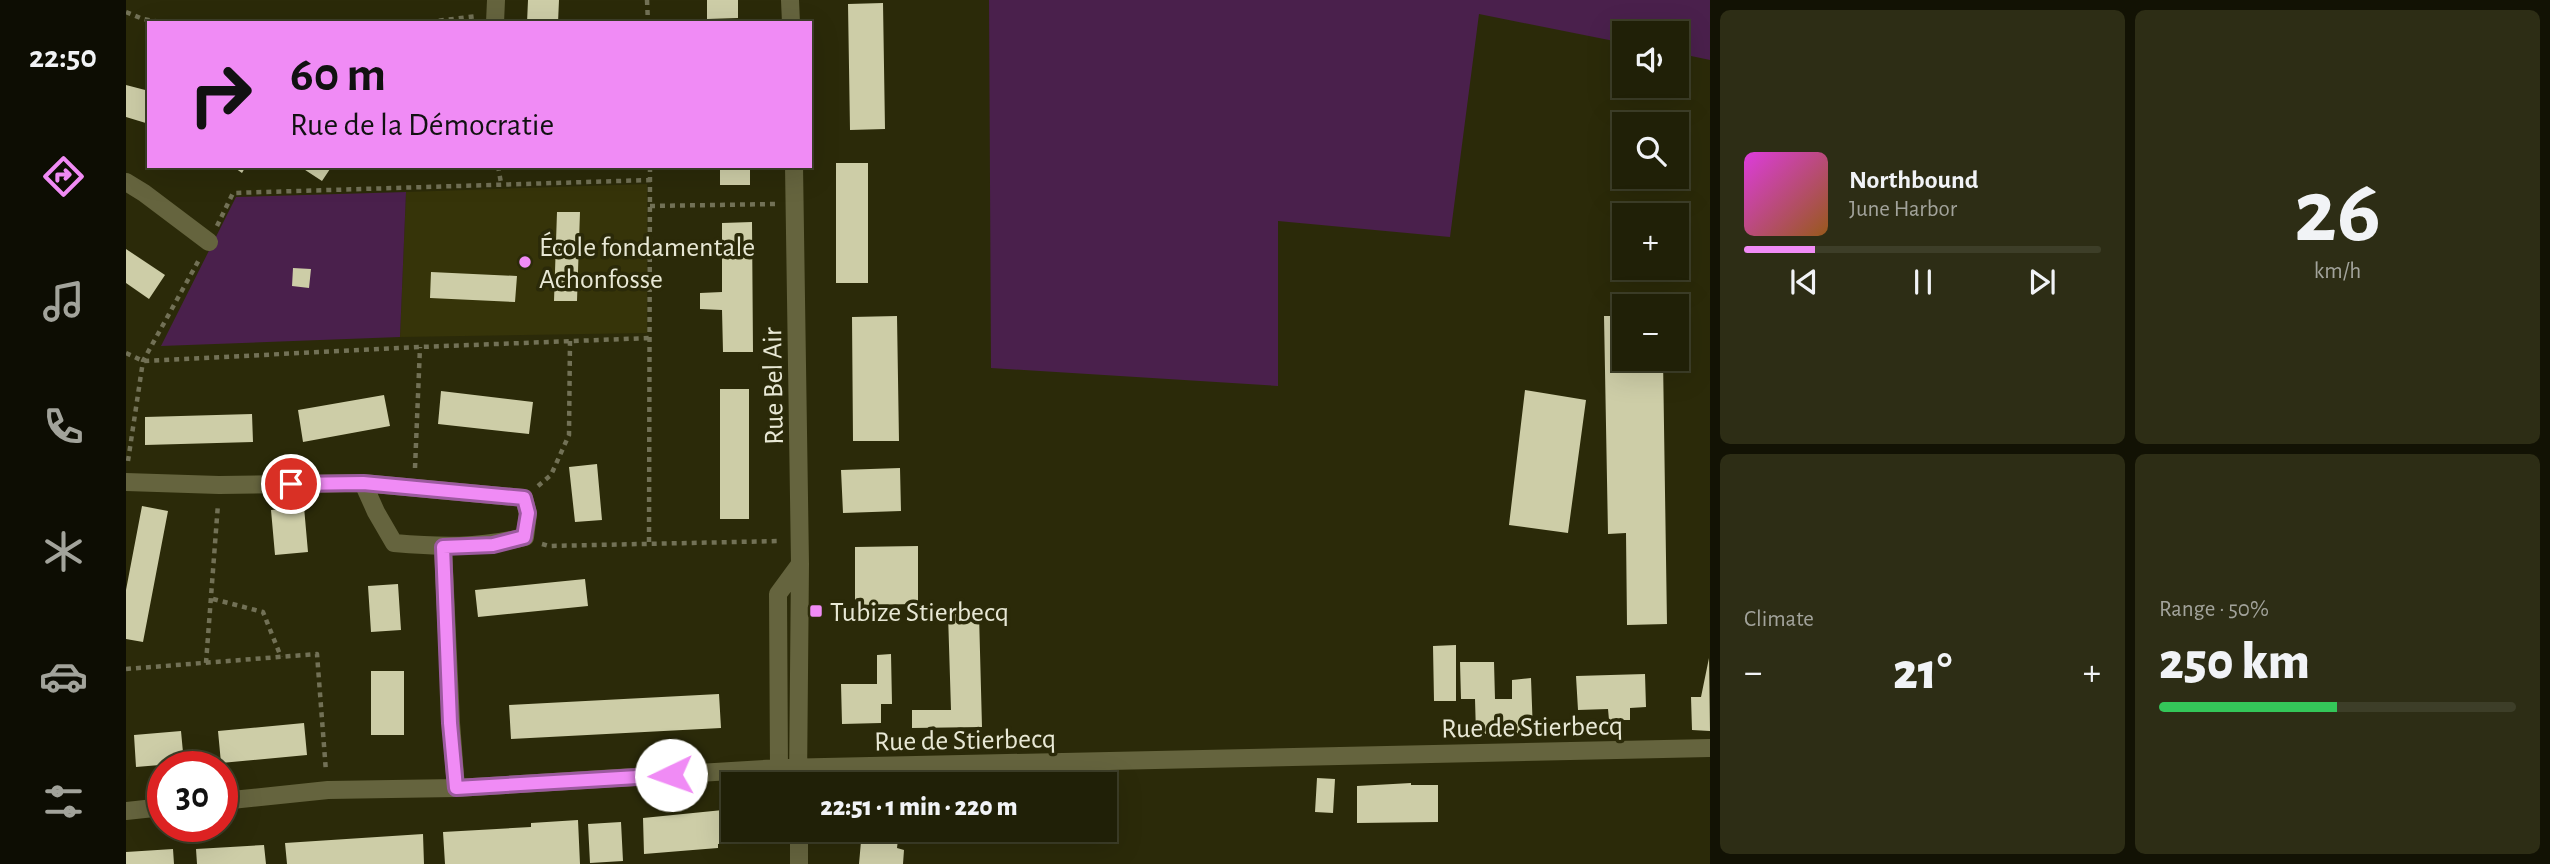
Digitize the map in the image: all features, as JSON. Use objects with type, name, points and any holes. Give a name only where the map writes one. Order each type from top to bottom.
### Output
[{"type":"street","points":[[790,0],[791,21]]},
{"type":"street","name":"Rue Bel Air","points":[[794,168],[800,541],[799,772]]},
{"type":"street","points":[[126,183],[144,193],[209,242]]},
{"type":"street","points":[[127,473],[219,485],[363,483],[414,490],[524,498],[528,513],[524,537],[493,545],[443,547],[394,543],[363,483]]},
{"type":"street","points":[[443,547],[450,723],[456,788]]},
{"type":"street","points":[[779,768],[778,594],[800,564]]},
{"type":"street","name":"Rue de Stierbecq","points":[[929,772],[1710,748]]},
{"type":"street","name":"Rue de Stierbecq","points":[[238,799],[328,790],[456,788],[779,768],[789,772]]},
{"type":"street","points":[[126,811],[147,809]]},
{"type":"street","points":[[799,842],[799,864]]},
{"type":"path","points":[[648,0],[648,21]]},
{"type":"path","points":[[126,12],[154,21]]},
{"type":"path","points":[[433,21],[496,12]]},
{"type":"path","points":[[498,168],[501,183]]},
{"type":"path","points":[[649,542],[650,168]]},
{"type":"path","points":[[127,473],[143,361],[233,193],[651,180]]},
{"type":"path","points":[[650,205],[794,204]]},
{"type":"path","points":[[126,353],[143,361],[420,346],[650,338]]},
{"type":"path","points":[[524,498],[551,475],[569,435],[570,340]]},
{"type":"path","points":[[414,490],[420,346]]},
{"type":"path","points":[[206,663],[219,485]]},
{"type":"path","points":[[524,537],[549,546],[800,541]]},
{"type":"path","points":[[212,598],[263,612],[281,657]]},
{"type":"path","points":[[126,670],[317,654],[328,790]]},
{"type":"shaded area","points":[[989,0],[1710,0],[1710,60],[1689,56],[1689,21],[1612,21],[1612,41],[1479,14],[1450,237],[1278,221],[1278,386],[991,368]]},
{"type":"shaded area","name":"École fondamentale Achonfosse","points":[[647,184],[647,333],[400,337],[406,192]]},
{"type":"shaded area","points":[[406,192],[400,337],[161,346],[236,197]]},
{"type":"building","points":[[528,0],[559,0],[558,21],[527,21]]},
{"type":"building","points":[[707,0],[738,0],[738,18],[707,19]]},
{"type":"building","points":[[883,3],[885,129],[850,130],[848,4]]},
{"type":"building","points":[[126,85],[147,90],[147,123],[126,117]]},
{"type":"building","points":[[836,163],[868,163],[868,283],[836,283]]},
{"type":"building","points":[[302,168],[331,168],[322,181]]},
{"type":"building","points":[[720,168],[750,168],[750,185],[720,185]]},
{"type":"building","points":[[557,212],[580,212],[577,301],[554,301]]},
{"type":"building","points":[[752,222],[753,352],[723,352],[722,310],[700,309],[700,293],[722,292],[722,223]]},
{"type":"building","points":[[126,249],[165,275],[149,299],[126,283]]},
{"type":"building","points":[[293,268],[311,269],[309,288],[292,286]]},
{"type":"building","points":[[431,272],[517,276],[515,302],[430,298]]},
{"type":"building","points":[[897,316],[899,441],[853,441],[852,317]]},
{"type":"building","points":[[1604,316],[1612,316],[1612,371],[1663,371],[1667,624],[1627,625],[1626,533],[1608,534]]},
{"type":"building","points":[[720,389],[749,389],[749,519],[720,519]]},
{"type":"building","points":[[1525,390],[1586,400],[1568,533],[1509,525]]},
{"type":"building","points":[[441,391],[533,402],[529,434],[438,424]]},
{"type":"building","points":[[384,395],[390,426],[303,442],[298,410]]},
{"type":"building","points":[[252,414],[253,442],[145,445],[145,417]]},
{"type":"building","points":[[597,464],[602,520],[575,522],[569,467]]},
{"type":"building","points":[[900,468],[901,511],[843,513],[841,470]]},
{"type":"building","points":[[142,506],[168,511],[143,642],[126,639],[126,590]]},
{"type":"building","points":[[304,507],[308,552],[275,555],[271,510]]},
{"type":"building","points":[[918,546],[918,604],[855,605],[855,547]]},
{"type":"building","points":[[585,579],[588,606],[478,617],[475,590]]},
{"type":"building","points":[[398,584],[401,630],[371,632],[368,586]]},
{"type":"building","points":[[948,614],[979,614],[982,727],[912,728],[912,710],[951,710]]},
{"type":"building","points":[[1456,645],[1456,701],[1434,701],[1433,646]]},
{"type":"building","points":[[891,654],[892,704],[881,704],[881,723],[842,724],[841,684],[877,684],[877,655]]},
{"type":"building","points":[[1709,658],[1710,731],[1692,730],[1691,697],[1701,697]]},
{"type":"building","points":[[1460,662],[1494,662],[1495,699],[1512,699],[1512,680],[1531,678],[1533,733],[1476,734],[1475,699],[1461,699]]},
{"type":"building","points":[[371,671],[404,671],[404,735],[371,735]]},
{"type":"building","points":[[1645,674],[1646,707],[1630,708],[1630,720],[1609,720],[1608,709],[1578,710],[1576,676]]},
{"type":"building","points":[[719,694],[721,728],[511,739],[509,705]]},
{"type":"building","points":[[304,723],[307,755],[238,761],[238,751],[220,751],[218,731]]},
{"type":"building","points":[[181,731],[183,751],[147,751],[147,766],[136,767],[134,735]]},
{"type":"building","points":[[1317,778],[1335,779],[1333,813],[1315,812]]},
{"type":"building","points":[[1411,783],[1438,785],[1438,822],[1357,823],[1357,786]]},
{"type":"building","points":[[721,810],[721,842],[754,842],[644,854],[643,818]]},
{"type":"building","points":[[578,820],[580,864],[445,864],[443,832],[531,827],[531,823]]},
{"type":"building","points":[[621,822],[623,861],[590,863],[588,824]]},
{"type":"building","points":[[423,834],[424,864],[287,864],[285,843]]},
{"type":"building","points":[[861,842],[898,842],[897,848],[904,850],[903,864],[859,864]]},
{"type":"building","points":[[264,845],[266,864],[197,864],[196,849]]},
{"type":"building","points":[[173,849],[174,864],[126,864],[126,852]]},
{"type":"place","name":"École fondamentale Achonfosse","points":[[525,262]]},
{"type":"place","name":"Tubize Stierbecq","points":[[816,611]]},
{"type":"route","points":[[291,484],[363,483],[414,490],[524,498],[528,513],[524,537],[493,545],[443,547],[450,723],[456,788],[671,775]]}]
